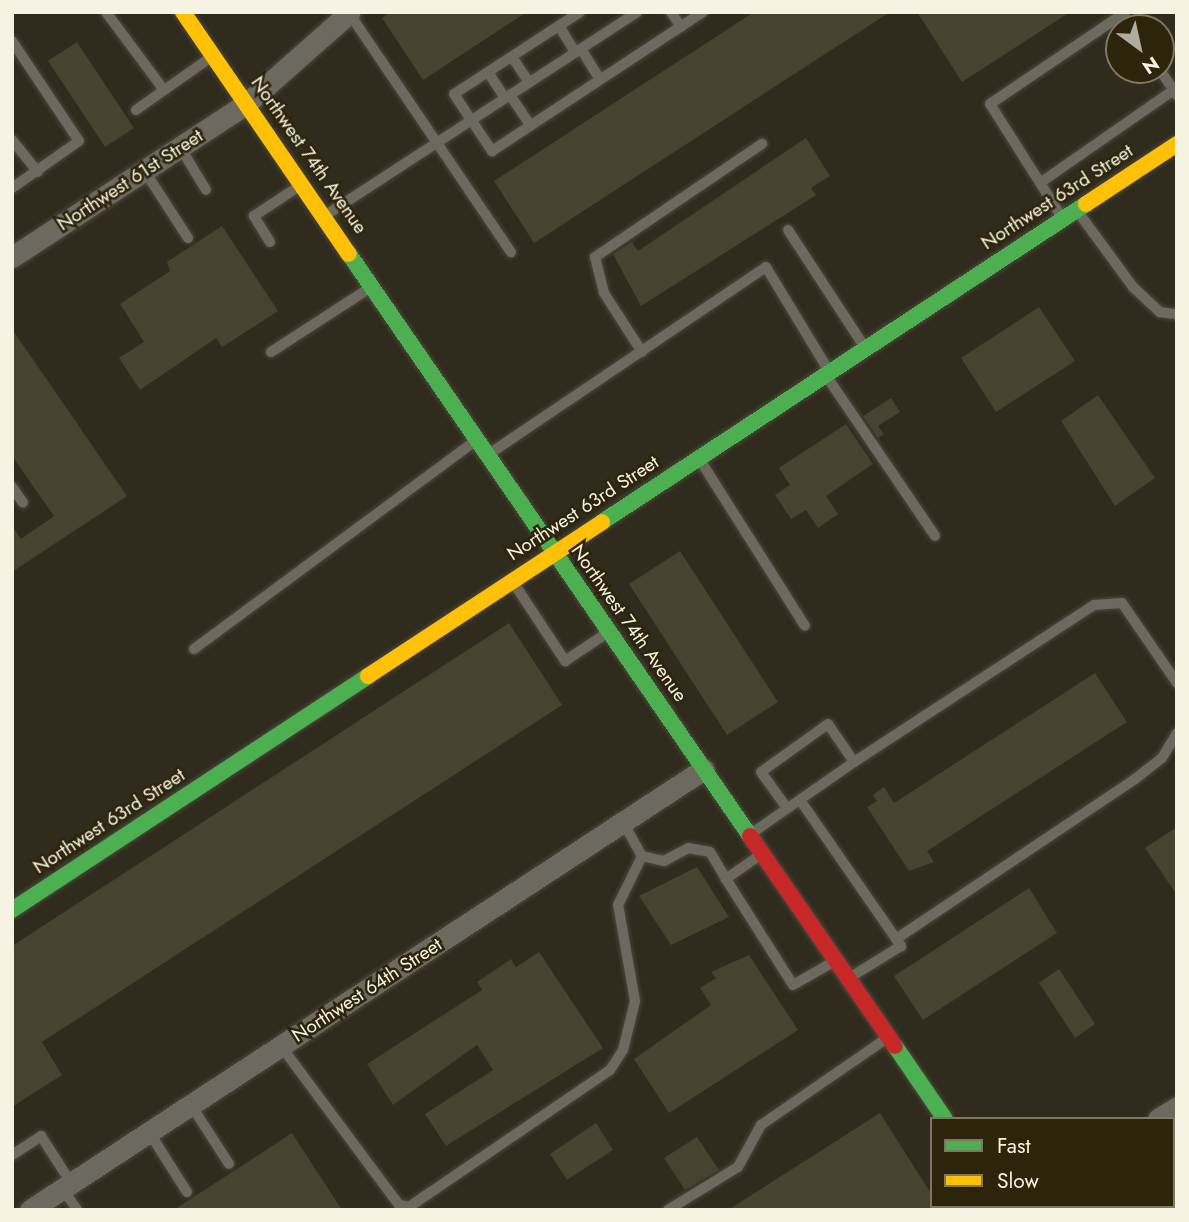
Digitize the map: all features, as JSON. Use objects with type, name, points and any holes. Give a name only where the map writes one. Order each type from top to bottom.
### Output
[{"type":"street","name":"Northwest 61st Street","points":[[12,257],[247,103],[350,13]]},
{"type":"street","name":"Northwest 74th Avenue","points":[[191,18],[554,552],[944,1117]]},
{"type":"street","name":"Northwest 63rd Street","points":[[12,910],[1177,144]]},
{"type":"street","name":"Northwest 64th Street","points":[[32,1209],[704,769]]},
{"type":"street","points":[[1161,1117],[1177,1107]]},
{"type":"lane","points":[[106,12],[164,90]]},
{"type":"lane","points":[[580,12],[454,94],[492,151],[703,12]]},
{"type":"lane","points":[[671,12],[681,27]]},
{"type":"lane","points":[[350,13],[511,252]]},
{"type":"lane","points":[[326,215],[632,14]]},
{"type":"lane","points":[[559,26],[600,80]]},
{"type":"lane","points":[[1105,26],[990,104],[1040,183],[1133,287],[1160,312],[1175,314]]},
{"type":"lane","points":[[12,41],[79,141],[12,188]]},
{"type":"lane","points":[[136,110],[214,55]]},
{"type":"lane","points":[[512,57],[529,82]]},
{"type":"lane","points":[[488,72],[531,126]]},
{"type":"lane","points":[[1040,183],[1175,93]]},
{"type":"lane","points":[[12,139],[38,172]]},
{"type":"lane","points":[[642,352],[604,293],[592,264],[595,257],[762,144]]},
{"type":"lane","points":[[180,147],[206,190]]},
{"type":"lane","points":[[144,170],[188,238]]},
{"type":"lane","points":[[270,242],[254,216],[303,183]]},
{"type":"lane","points":[[788,230],[866,348]]},
{"type":"lane","points":[[489,454],[766,267],[828,374],[934,536]]},
{"type":"lane","points":[[271,352],[373,285]]},
{"type":"lane","points":[[194,649],[478,439]]},
{"type":"lane","points":[[698,458],[805,626]]},
{"type":"lane","points":[[12,487],[23,503]]},
{"type":"lane","points":[[511,580],[565,661],[609,632]]},
{"type":"lane","points":[[749,835],[854,762],[1094,605],[1122,603],[1175,675]]},
{"type":"lane","points":[[787,808],[761,772],[828,724],[854,762]]},
{"type":"lane","points":[[896,939],[1135,779],[1162,758],[1177,733]]},
{"type":"lane","points":[[800,800],[901,946],[849,978]]},
{"type":"lane","points":[[623,822],[642,856],[664,861],[688,848],[710,852],[793,985],[836,960]]},
{"type":"lane","points":[[726,879],[763,854]]},
{"type":"lane","points":[[281,1046],[399,1205],[409,1207],[610,1070],[622,1051],[635,1001],[618,905],[642,856]]},
{"type":"lane","points":[[668,1210],[738,1167],[761,1125],[889,1036]]},
{"type":"lane","points":[[191,1105],[229,1164]]},
{"type":"lane","points":[[149,1132],[187,1192]]},
{"type":"lane","points":[[12,1155],[41,1136],[77,1210]]},
{"type":"building","points":[[391,12],[527,12],[423,80],[382,18]]},
{"type":"building","points":[[754,12],[890,12],[534,243],[494,181]]},
{"type":"building","points":[[917,12],[1070,12],[962,82]]},
{"type":"building","points":[[77,42],[134,128],[105,147],[48,61]]},
{"type":"building","points":[[806,138],[830,176],[811,188],[816,195],[641,306],[613,254],[632,242],[638,251]]},
{"type":"building","points":[[222,226],[278,311],[222,347],[216,338],[140,390],[119,358],[144,342],[120,304],[170,271],[167,262]]},
{"type":"building","points":[[1039,307],[1075,361],[996,412],[961,358]]},
{"type":"building","points":[[12,329],[127,496],[12,572],[12,526],[21,539],[54,516],[12,456]]},
{"type":"building","points":[[1098,395],[1155,478],[1115,506],[1061,421]]},
{"type":"building","points":[[891,398],[900,412],[878,426],[884,434],[878,438],[863,416]]},
{"type":"building","points":[[846,424],[873,464],[826,496],[838,514],[818,528],[806,510],[791,519],[775,495],[790,485],[779,468]]},
{"type":"building","points":[[680,551],[778,702],[727,735],[629,584]]},
{"type":"building","points":[[509,623],[562,705],[42,1042],[62,1075],[12,1107],[12,946]]},
{"type":"building","points":[[1095,673],[1127,722],[927,851],[934,862],[909,871],[867,807],[877,801],[873,795],[884,787],[894,803]]},
{"type":"building","points":[[1177,827],[1177,895],[1145,848]]},
{"type":"building","points":[[697,867],[729,917],[671,945],[639,896]]},
{"type":"building","points":[[1029,888],[1057,933],[923,1020],[894,976]]},
{"type":"building","points":[[539,952],[603,1048],[446,1146],[425,1114],[493,1070],[477,1045],[393,1105],[367,1064],[482,990],[477,982],[511,959],[516,967]]},
{"type":"building","points":[[749,955],[798,1030],[669,1113],[634,1059],[711,1005],[700,988],[716,978],[711,972]]},
{"type":"building","points":[[1059,969],[1095,1024],[1075,1038],[1039,983]]},
{"type":"building","points":[[880,1113],[930,1192],[932,1208],[932,1210],[728,1210]]},
{"type":"building","points":[[596,1123],[613,1150],[567,1180],[550,1154]]},
{"type":"building","points":[[292,1133],[342,1210],[174,1210],[192,1198]]},
{"type":"building","points":[[697,1137],[719,1170],[685,1190],[664,1158]]},
{"type":"traffic: fast","points":[[602,522],[1086,204]]},
{"type":"traffic: fast","points":[[349,254],[750,836]]},
{"type":"traffic: fast","points":[[12,910],[368,676]]},
{"type":"traffic: fast","points":[[895,1046],[944,1117]]},
{"type":"traffic: slow","points":[[183,12],[349,254]]},
{"type":"traffic: slow","points":[[1086,204],[1177,144]]},
{"type":"traffic: slow","points":[[368,676],[602,522]]},
{"type":"traffic: jam","points":[[750,836],[895,1046]]}]
